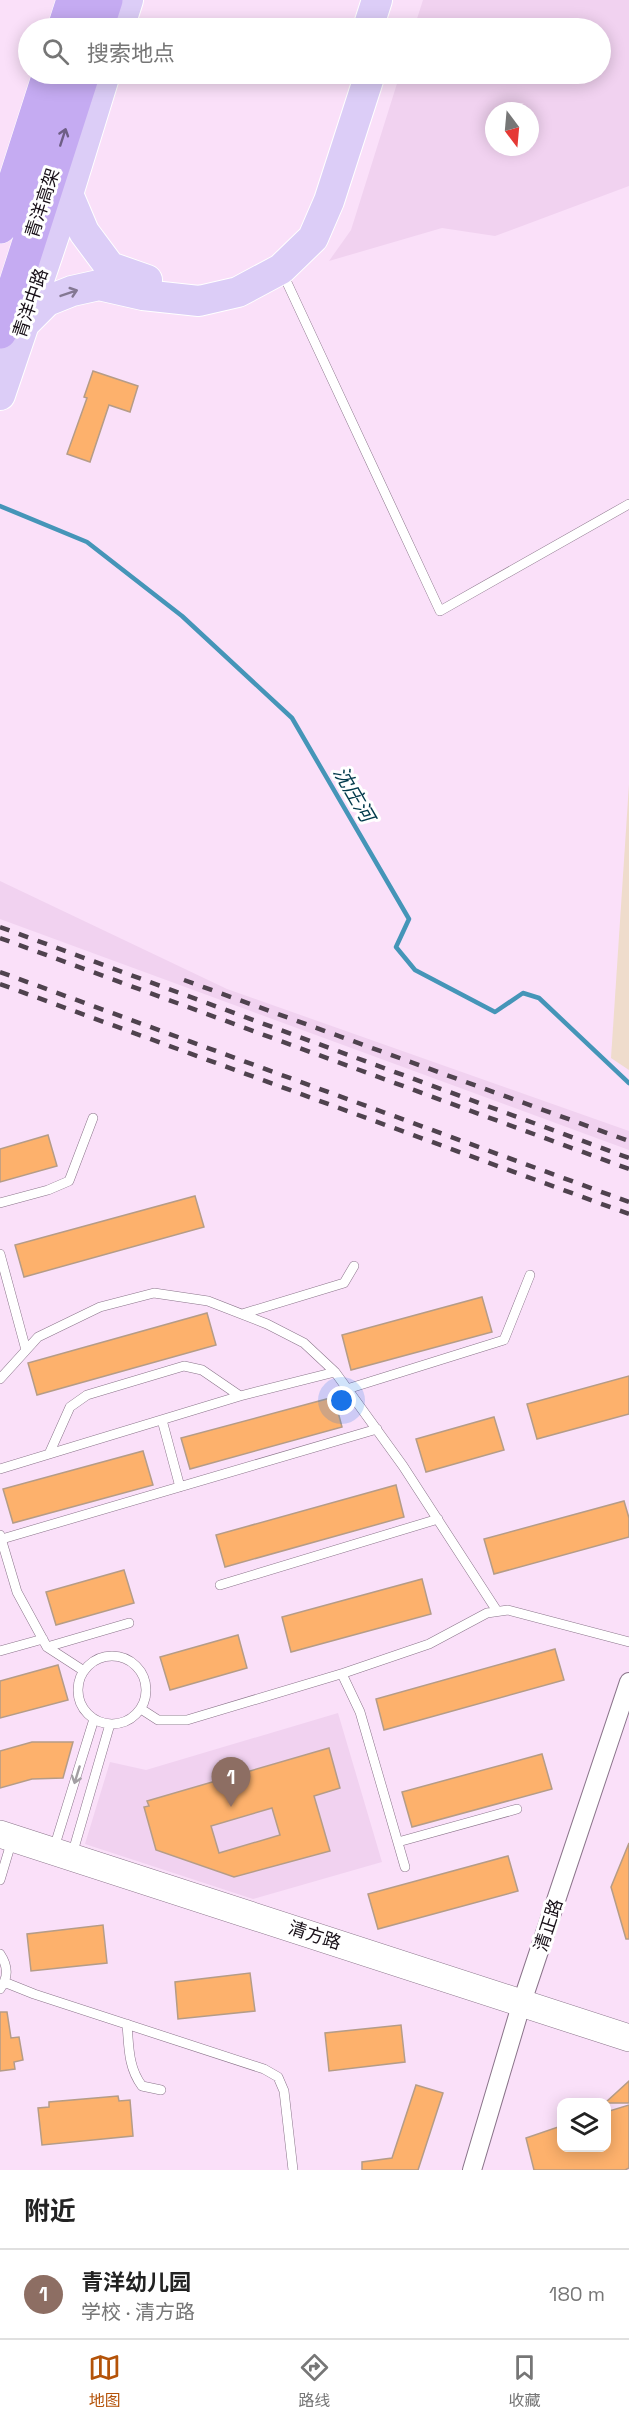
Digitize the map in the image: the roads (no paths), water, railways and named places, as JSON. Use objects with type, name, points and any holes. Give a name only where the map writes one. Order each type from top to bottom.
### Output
[{"type":"highway","points":[[67,18],[73,0]]},
{"type":"highway","points":[[100,18],[106,0]]},
{"type":"highway","name":"青洋高架","points":[[0,227],[46,84]]},
{"type":"highway","name":"青洋高架","points":[[11,329],[80,84]]},
{"type":"main road","points":[[52,18],[58,0]]},
{"type":"main road","points":[[122,18],[128,0]]},
{"type":"main road","points":[[371,18],[377,0]]},
{"type":"main road","points":[[388,18],[394,0]]},
{"type":"main road","points":[[2,167],[31,84]]},
{"type":"main road","name":"青洋中路","points":[[0,395],[11,329],[68,194],[102,84]]},
{"type":"main road","points":[[68,194],[84,232],[110,267],[135,277],[183,288],[229,280],[272,256],[303,221],[350,84]]},
{"type":"main road","points":[[11,329],[47,301],[72,291],[99,285],[143,295],[198,301],[238,292],[281,269],[313,238],[329,201],[367,84]]},
{"type":"street","name":"清正路","points":[[472,2170],[522,2002],[629,1682]]},
{"type":"street","name":"清方路","points":[[6,1836],[629,2038]]},
{"type":"lane","points":[[281,269],[440,611],[629,504]]},
{"type":"lane","points":[[0,1203],[48,1190],[69,1181],[93,1118]]},
{"type":"lane","points":[[0,1254],[26,1350]]},
{"type":"lane","points":[[242,1314],[344,1284],[354,1266]]},
{"type":"lane","points":[[347,1389],[504,1340],[530,1275]]},
{"type":"lane","points":[[0,1379],[38,1337],[100,1307],[153,1293],[208,1301],[242,1314],[304,1343],[335,1372],[438,1519],[497,1611]]},
{"type":"lane","points":[[49,1454],[70,1407],[87,1395],[162,1372],[184,1366],[202,1370],[240,1396]]},
{"type":"lane","points":[[0,1469],[240,1396],[335,1372]]},
{"type":"lane","points":[[162,1420],[180,1487]]},
{"type":"lane","points":[[84,1671],[45,1643],[17,1592],[1,1537],[376,1429]]},
{"type":"lane","points":[[220,1584],[438,1519]]},
{"type":"lane","points":[[141,1709],[158,1720],[187,1720],[342,1674],[429,1644],[487,1613],[497,1611],[508,1610],[629,1642]]},
{"type":"lane","points":[[0,1651],[129,1623]]},
{"type":"lane","points":[[115,1656],[135,1665],[146,1683],[147,1694],[141,1709],[129,1720],[110,1724],[94,1719],[81,1705],[78,1694],[79,1682],[84,1671],[92,1662],[103,1657],[115,1656]]},
{"type":"lane","points":[[342,1674],[360,1712],[405,1867]]},
{"type":"lane","points":[[63,1854],[94,1719]]},
{"type":"lane","points":[[63,1854],[110,1724]]},
{"type":"lane","points":[[398,1842],[517,1809]]},
{"type":"lane","points":[[0,1880],[6,1836]]},
{"type":"lane","points":[[0,1954],[7,1968],[2,1985],[264,2069],[278,2078],[285,2091],[293,2170]]},
{"type":"lane","points":[[127,2024],[129,2057],[133,2074],[142,2086],[161,2090]]},
{"type":"waterway","name":"沈庄河","points":[[0,506],[87,542],[182,616],[292,718],[409,919],[396,947],[415,970],[495,1012],[523,993],[539,998],[629,1083]]},
{"type":"railway","points":[[0,927],[629,1158]]},
{"type":"railway","points":[[0,938],[629,1169]]},
{"type":"railway","points":[[0,972],[629,1202]]},
{"type":"railway","points":[[184,980],[629,1141]]},
{"type":"railway","points":[[0,984],[629,1214]]},
{"type":"place","name":"青洋幼儿园","points":[[231,1807]]}]
